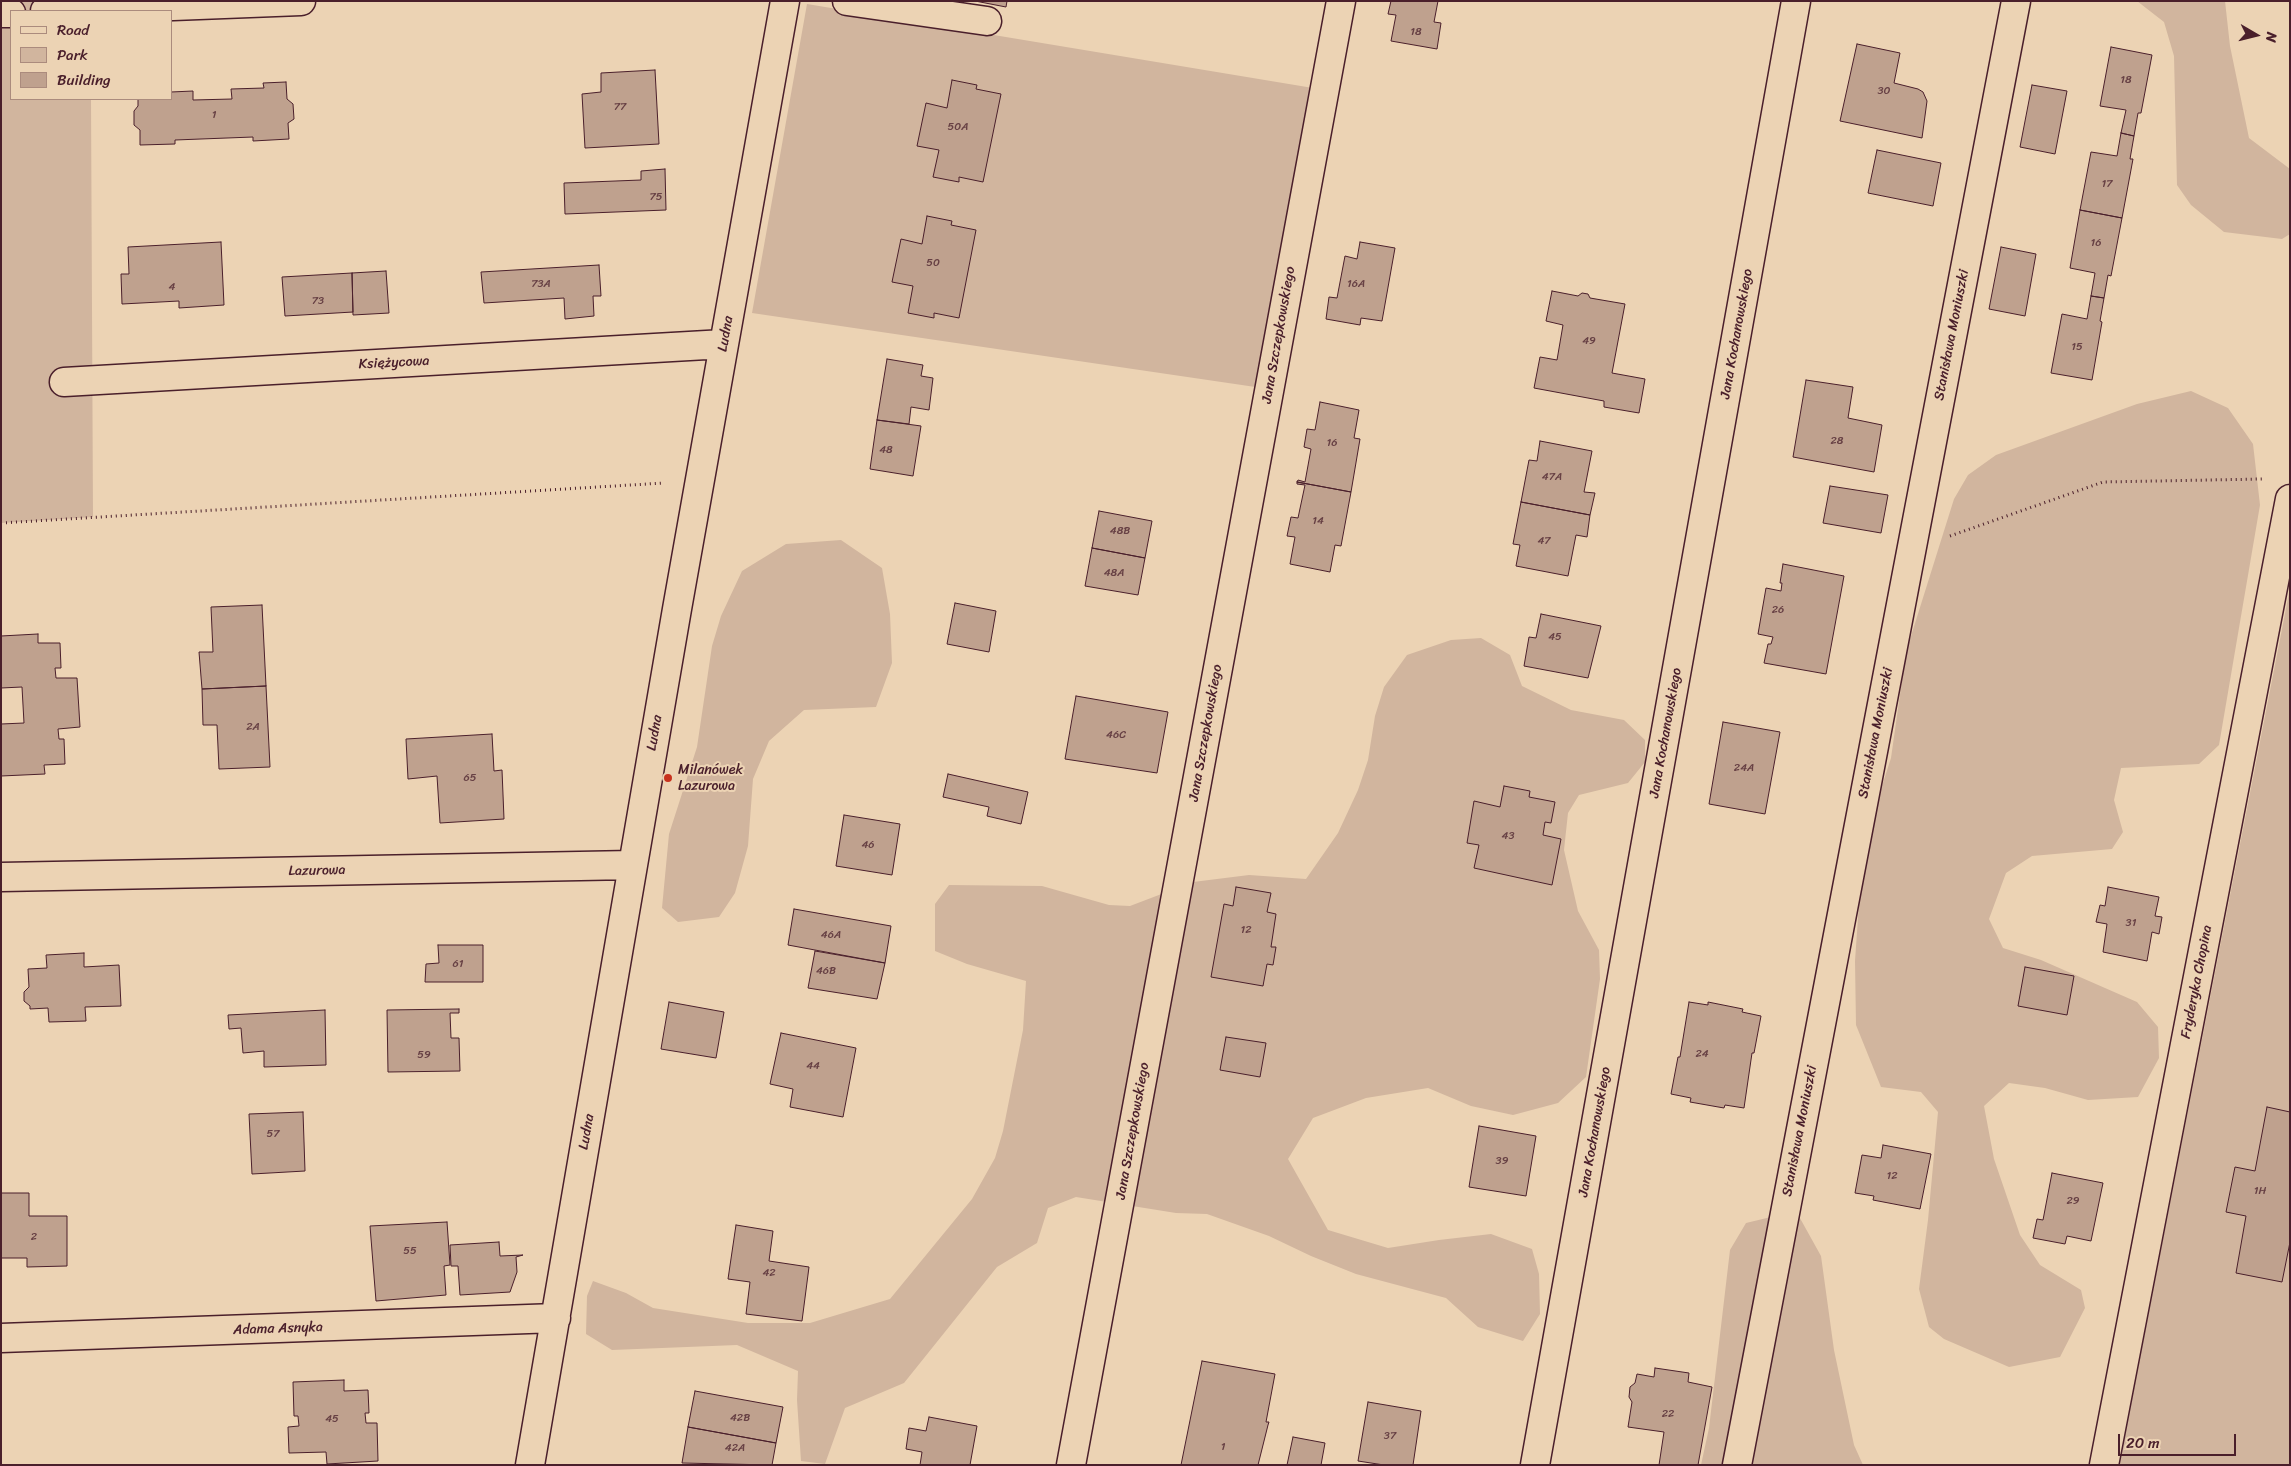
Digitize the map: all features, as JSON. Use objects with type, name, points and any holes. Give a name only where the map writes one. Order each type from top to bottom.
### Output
[{"type":"street","points":[[71,10],[301,1]]},
{"type":"street","name":"Ludna","points":[[530,1465],[632,865],[785,1]]},
{"type":"street","points":[[847,1],[987,20]]},
{"type":"street","name":"Jana Szczepkowskiego","points":[[1071,1465],[1341,1]]},
{"type":"street","name":"Jana Kochanowskiego","points":[[1535,1465],[1796,1]]},
{"type":"street","name":"Stanisława Moniuszki","points":[[1737,1465],[2016,1]]},
{"type":"street","name":"Księżycowa","points":[[64,382],[724,344]]},
{"type":"street","name":"Fryderyka Chopina","points":[[2104,1465],[2290,499]]},
{"type":"street","name":"Lazurowa","points":[[1,877],[632,865]]},
{"type":"street","name":"Adama Asnyka","points":[[1,1338],[556,1318]]},
{"type":"path","points":[[1911,550],[2103,482],[2270,478]]},
{"type":"path","points":[[1,523],[699,481]]},
{"type":"green space","points":[[1,1],[90,1],[90,10],[10,10],[10,100],[91,100],[93,517],[1,523]]},
{"type":"green space","points":[[2137,1],[2225,1],[2230,46],[2249,138],[2290,169],[2290,234],[2282,239],[2224,232],[2191,205],[2177,185],[2174,56],[2164,22]]},
{"type":"green space","points":[[807,4],[1325,90],[1269,389],[752,313]]},
{"type":"green space","points":[[2191,391],[2228,408],[2253,444],[2260,505],[2219,745],[2199,764],[2121,768],[2114,800],[2123,832],[2112,849],[2032,856],[2006,873],[1989,919],[2003,948],[2041,960],[2137,1002],[2158,1027],[2159,1058],[2138,1097],[2088,1100],[2045,1088],[2009,1083],[1984,1106],[1994,1159],[2020,1235],[2040,1265],[2081,1290],[2085,1308],[2060,1357],[2009,1367],[1944,1339],[1929,1327],[1919,1289],[1928,1220],[1938,1112],[1921,1092],[1881,1087],[1856,1025],[1855,961],[1863,845],[1891,758],[1906,652],[1954,499],[1968,475],[1996,455],[2137,404]]},
{"type":"green space","points":[[841,540],[882,568],[890,614],[892,663],[876,707],[804,710],[769,741],[753,779],[748,846],[735,893],[719,917],[678,922],[662,908],[669,834],[697,747],[712,646],[721,616],[742,571],[786,544]]},
{"type":"green space","points":[[2290,588],[2290,1465],[2119,1465]]},
{"type":"green space","points":[[1481,638],[1510,655],[1522,686],[1571,710],[1624,720],[1645,740],[1645,762],[1628,783],[1579,795],[1568,813],[1564,850],[1578,911],[1599,950],[1600,979],[1586,1077],[1558,1103],[1513,1115],[1471,1106],[1428,1088],[1366,1098],[1313,1118],[1288,1159],[1328,1230],[1388,1248],[1491,1234],[1532,1249],[1539,1274],[1540,1314],[1523,1341],[1478,1327],[1446,1298],[1356,1274],[1311,1256],[1269,1236],[1207,1214],[1176,1213],[1076,1197],[1048,1208],[1037,1243],[997,1267],[904,1383],[845,1408],[825,1464],[801,1461],[797,1400],[798,1371],[737,1345],[612,1350],[586,1334],[587,1296],[593,1281],[626,1293],[653,1308],[748,1323],[810,1323],[890,1299],[972,1199],[995,1158],[1003,1131],[1023,1030],[1026,981],[967,964],[935,951],[935,904],[949,885],[1042,886],[1109,905],[1130,906],[1193,882],[1249,875],[1306,879],[1338,833],[1358,790],[1368,760],[1375,716],[1384,687],[1407,655],[1451,640]]},
{"type":"green space","points":[[1796,1211],[1821,1256],[1834,1350],[1854,1445],[1863,1465],[1701,1465],[1709,1428],[1730,1250],[1746,1223]]},
{"type":"building","points":[[975,1],[1007,1],[1006,7]]},
{"type":"building","points":[[1391,1],[1438,1],[1434,22],[1441,23],[1437,49],[1391,41],[1396,15],[1388,14]]},
{"type":"building","points":[[1857,44],[1900,53],[1894,83],[1918,89],[1923,92],[1927,101],[1922,138],[1840,121]]},
{"type":"building","points":[[2111,47],[2152,55],[2141,113],[2138,113],[2134,136],[2121,133],[2126,110],[2100,106]]},
{"type":"building","points":[[655,70],[659,144],[585,148],[582,94],[601,92],[601,73]]},
{"type":"building","points":[[952,80],[977,85],[976,89],[1001,94],[983,182],[959,177],[959,182],[933,177],[939,150],[917,146],[926,103],[947,108]]},
{"type":"building","points":[[286,82],[287,99],[293,104],[294,119],[288,123],[289,139],[253,141],[253,137],[175,140],[175,144],[140,145],[140,130],[134,125],[134,111],[138,106],[138,100],[172,100],[172,92],[193,91],[193,100],[232,99],[231,89],[264,88],[263,83]]},
{"type":"building","points":[[2032,85],[2067,91],[2055,154],[2020,147]]},
{"type":"building","points":[[2121,133],[2134,136],[2130,159],[2133,159],[2122,218],[2080,210],[2091,152],[2117,156]]},
{"type":"building","points":[[1877,150],[1941,163],[1933,206],[1868,193]]},
{"type":"building","points":[[665,169],[666,210],[565,214],[564,183],[641,180],[641,171]]},
{"type":"building","points":[[2080,210],[2122,218],[2111,276],[2108,275],[2104,298],[2091,296],[2095,273],[2070,268]]},
{"type":"building","points":[[927,216],[952,221],[951,225],[976,230],[959,318],[934,313],[934,318],[908,313],[913,286],[892,282],[901,239],[922,244]]},
{"type":"building","points":[[221,242],[224,305],[179,308],[179,301],[122,304],[121,274],[129,274],[128,247]]},
{"type":"building","points":[[1360,242],[1395,248],[1382,321],[1361,318],[1360,325],[1326,319],[1329,297],[1337,298],[1345,256],[1357,259]]},
{"type":"building","points":[[2001,247],[2036,254],[2025,316],[1989,309]]},
{"type":"building","points":[[599,265],[601,296],[593,296],[594,316],[565,319],[564,298],[484,303],[481,272]]},
{"type":"building","points":[[386,271],[389,313],[353,315],[352,273]]},
{"type":"building","points":[[352,273],[353,312],[285,316],[282,277]]},
{"type":"building","points":[[1552,291],[1578,296],[1582,293],[1588,294],[1590,298],[1625,304],[1612,373],[1645,379],[1639,413],[1604,407],[1604,401],[1534,388],[1540,357],[1557,360],[1563,325],[1546,321]]},
{"type":"building","points":[[2091,296],[2104,298],[2092,380],[2051,373],[2062,314],[2087,319]]},
{"type":"building","points":[[887,359],[923,365],[921,376],[933,378],[929,410],[911,407],[909,424],[877,420]]},
{"type":"building","points":[[1806,380],[1853,387],[1848,418],[1882,425],[1874,472],[1793,457]]},
{"type":"building","points":[[1320,402],[1359,410],[1354,438],[1360,439],[1351,492],[1297,482],[1298,480],[1305,482],[1311,449],[1304,447],[1307,429],[1315,430]]},
{"type":"building","points":[[877,420],[921,426],[913,476],[870,469]]},
{"type":"building","points":[[1540,441],[1592,451],[1584,492],[1595,493],[1590,515],[1521,502],[1529,460],[1537,461]]},
{"type":"building","points":[[1297,482],[1351,492],[1341,546],[1335,545],[1330,572],[1290,564],[1295,537],[1287,536],[1291,517],[1298,518],[1305,485],[1297,484]]},
{"type":"building","points":[[1830,486],[1888,495],[1881,533],[1823,523]]},
{"type":"building","points":[[1521,502],[1590,515],[1587,537],[1576,535],[1568,576],[1516,566],[1520,545],[1513,544]]},
{"type":"building","points":[[1099,511],[1152,521],[1145,558],[1092,548]]},
{"type":"building","points":[[1092,548],[1145,558],[1138,595],[1085,586]]},
{"type":"building","points":[[1783,564],[1844,576],[1826,674],[1764,663],[1768,644],[1771,644],[1773,637],[1758,634],[1766,588],[1781,591],[1782,583],[1780,583]]},
{"type":"building","points":[[955,603],[996,611],[989,652],[947,644]]},
{"type":"building","points":[[262,605],[266,686],[202,689],[199,652],[213,652],[211,607]]},
{"type":"building","points":[[1541,614],[1601,626],[1588,678],[1524,666],[1529,637],[1536,638]]},
{"type":"building","points":[[38,634],[38,643],[60,643],[61,668],[55,668],[56,678],[77,678],[80,727],[58,729],[59,739],[64,739],[65,764],[44,765],[45,774],[1,776],[1,724],[24,723],[22,687],[1,688],[1,636]]},
{"type":"building","points":[[266,686],[270,767],[219,769],[217,725],[203,725],[202,689]]},
{"type":"building","points":[[1076,696],[1168,712],[1157,773],[1065,759]]},
{"type":"building","points":[[1723,722],[1780,732],[1765,814],[1709,804]]},
{"type":"building","points":[[492,734],[494,771],[502,770],[504,819],[440,823],[437,776],[408,779],[406,739]]},
{"type":"building","points":[[948,774],[1028,792],[1021,824],[987,816],[989,807],[943,797]]},
{"type":"building","points":[[1504,786],[1530,791],[1529,797],[1555,802],[1551,823],[1545,822],[1543,835],[1561,839],[1552,885],[1474,868],[1479,845],[1467,843],[1474,801],[1500,807]]},
{"type":"building","points":[[844,815],[900,824],[892,875],[836,866]]},
{"type":"building","points":[[1236,887],[1271,893],[1267,912],[1276,914],[1271,947],[1276,947],[1273,965],[1267,964],[1263,986],[1211,977],[1224,904],[1233,906]]},
{"type":"building","points":[[2108,887],[2159,897],[2155,916],[2162,917],[2159,934],[2152,932],[2147,961],[2103,952],[2107,924],[2096,922],[2100,905],[2105,906]]},
{"type":"building","points":[[794,909],[891,926],[885,963],[788,945]]},
{"type":"building","points":[[438,945],[483,945],[483,982],[425,982],[426,964],[439,963]]},
{"type":"building","points":[[815,951],[885,963],[877,999],[808,988]]},
{"type":"building","points":[[84,953],[84,967],[119,965],[121,1006],[85,1007],[86,1021],[49,1022],[48,1008],[30,1009],[30,1006],[24,1001],[24,992],[29,987],[28,969],[47,968],[46,955]]},
{"type":"building","points":[[2025,967],[2074,976],[2067,1015],[2018,1006]]},
{"type":"building","points":[[669,1002],[724,1012],[716,1058],[661,1049]]},
{"type":"building","points":[[1689,1002],[1708,1005],[1708,1002],[1743,1009],[1742,1012],[1761,1016],[1754,1053],[1752,1053],[1744,1108],[1725,1105],[1724,1108],[1690,1102],[1691,1098],[1671,1094],[1678,1057],[1680,1057]]},
{"type":"building","points":[[459,1009],[459,1013],[450,1013],[451,1038],[459,1038],[460,1071],[388,1072],[387,1010]]},
{"type":"building","points":[[325,1010],[326,1065],[264,1067],[264,1051],[243,1053],[241,1028],[229,1029],[228,1015]]},
{"type":"building","points":[[781,1033],[856,1048],[843,1117],[790,1107],[793,1089],[770,1084]]},
{"type":"building","points":[[1226,1037],[1266,1043],[1260,1077],[1220,1070]]},
{"type":"building","points":[[2267,1107],[2290,1112],[2290,1242],[2282,1282],[2236,1273],[2246,1216],[2226,1212],[2235,1167],[2255,1171]]},
{"type":"building","points":[[303,1112],[305,1171],[252,1174],[249,1114]]},
{"type":"building","points":[[1479,1126],[1536,1136],[1526,1196],[1469,1187]]},
{"type":"building","points":[[1883,1145],[1931,1154],[1920,1209],[1873,1200],[1874,1196],[1855,1193],[1862,1155],[1881,1158]]},
{"type":"building","points":[[2052,1173],[2103,1183],[2091,1241],[2067,1236],[2065,1244],[2033,1238],[2037,1219],[2043,1220]]},
{"type":"building","points":[[1,1193],[29,1193],[29,1216],[67,1216],[67,1266],[27,1267],[27,1258],[1,1258]]},
{"type":"building","points":[[447,1222],[450,1265],[444,1266],[446,1295],[376,1301],[370,1226]]},
{"type":"building","points":[[736,1225],[773,1231],[769,1261],[809,1267],[802,1321],[746,1314],[750,1282],[728,1279]]},
{"type":"building","points":[[499,1242],[500,1256],[523,1255],[516,1257],[517,1272],[510,1292],[460,1295],[458,1266],[451,1266],[450,1245]]},
{"type":"building","points":[[1202,1361],[1275,1374],[1266,1422],[1269,1422],[1258,1465],[1181,1465]]},
{"type":"building","points":[[1655,1368],[1689,1373],[1688,1382],[1712,1387],[1698,1465],[1659,1465],[1664,1432],[1628,1427],[1632,1402],[1629,1397],[1630,1387],[1635,1383],[1637,1374],[1654,1377]]},
{"type":"building","points":[[344,1380],[344,1391],[368,1390],[369,1413],[365,1413],[366,1423],[377,1423],[378,1461],[327,1464],[326,1452],[289,1453],[288,1427],[299,1426],[298,1416],[294,1416],[293,1382]]},
{"type":"building","points":[[695,1391],[783,1407],[776,1443],[688,1427]]},
{"type":"building","points":[[1368,1402],[1421,1411],[1413,1465],[1384,1465],[1358,1461]]},
{"type":"building","points":[[929,1417],[977,1426],[970,1465],[920,1465],[922,1452],[906,1449],[909,1428],[926,1431]]},
{"type":"building","points":[[688,1427],[776,1443],[772,1465],[682,1463]]},
{"type":"building","points":[[1293,1437],[1325,1443],[1321,1465],[1287,1465]]},
{"type":"place","name":"Milanówek Lazurowa","points":[[668,778]]}]
